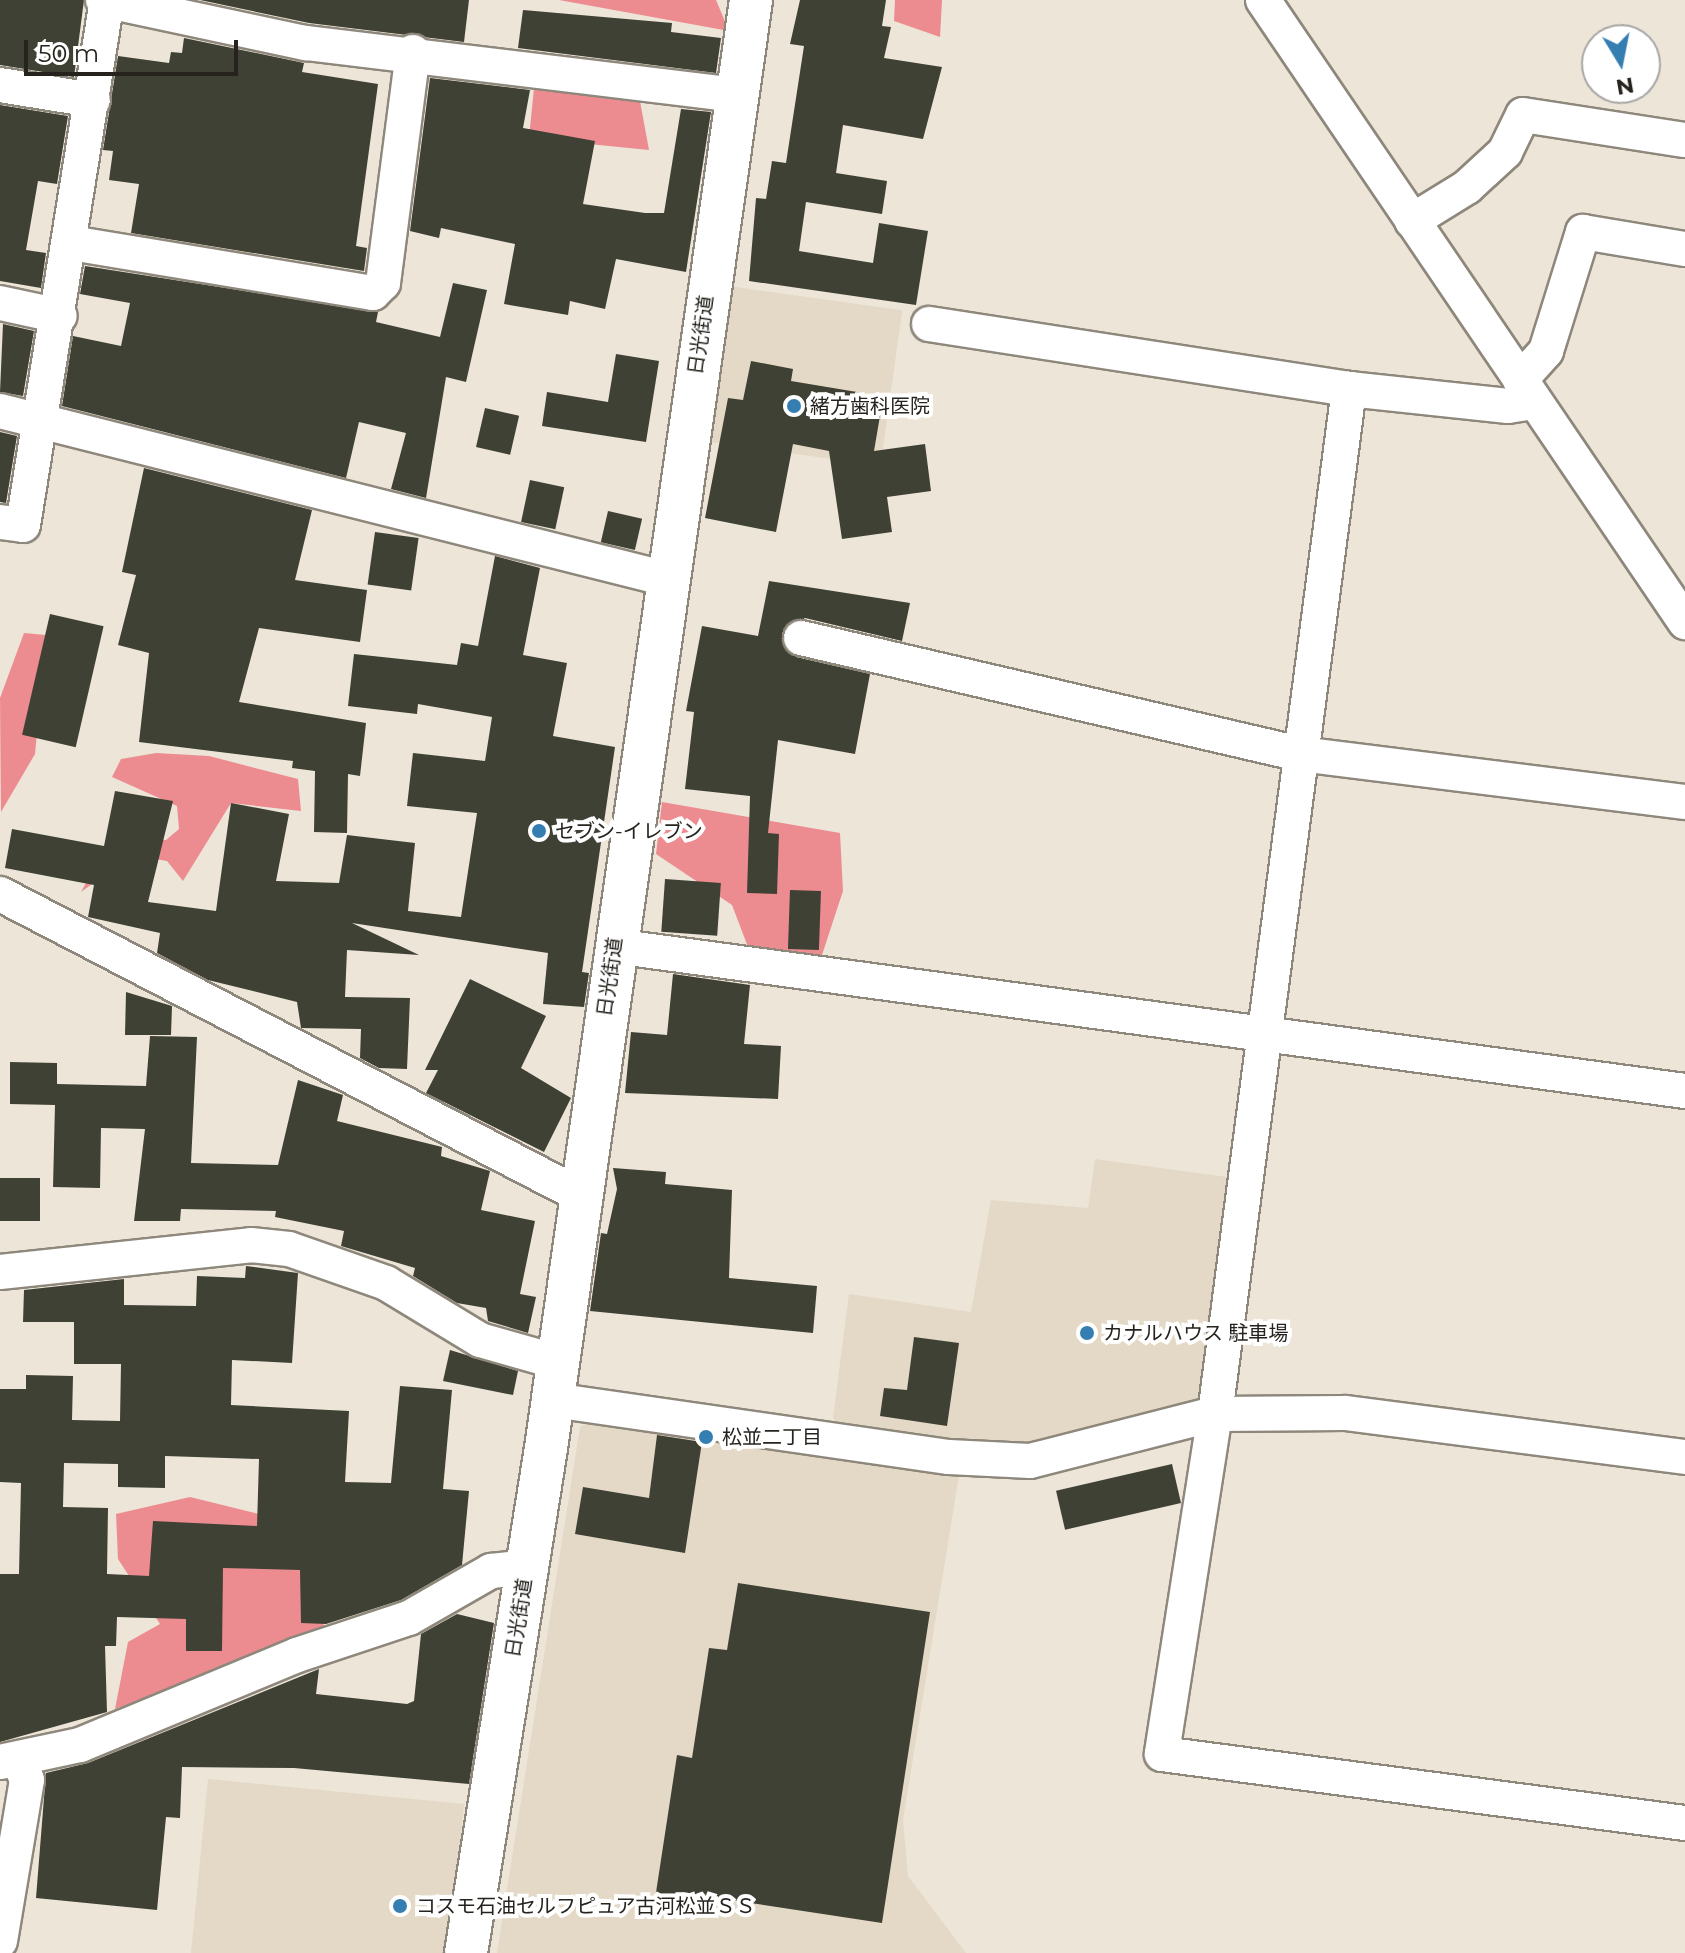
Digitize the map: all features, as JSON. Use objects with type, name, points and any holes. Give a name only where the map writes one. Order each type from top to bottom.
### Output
[{"type":"main road","name":"日光街道","points":[[466,1953],[556,1381],[614,946],[751,0]]},
{"type":"street","points":[[1263,0],[1685,622]]},
{"type":"street","points":[[0,522],[23,525],[45,419],[106,2],[306,43],[413,52],[735,95]]},
{"type":"street","points":[[71,243],[373,293],[383,283],[413,52]]},
{"type":"street","points":[[0,85],[93,100]]},
{"type":"street","points":[[1412,221],[1467,187],[1505,152],[1523,115],[1685,140]]},
{"type":"street","points":[[929,324],[1349,389],[1508,406],[1527,391],[1546,351],[1583,232],[1685,249]]},
{"type":"street","points":[[0,303],[60,316]]},
{"type":"street","points":[[1349,389],[1215,1414],[1162,1754],[1685,1823]]},
{"type":"street","points":[[0,411],[45,419],[667,579]]},
{"type":"street","points":[[801,638],[1300,754],[1685,802]]},
{"type":"street","points":[[0,894],[580,1195]]},
{"type":"street","points":[[614,946],[1685,1091]]},
{"type":"street","points":[[0,1272],[251,1245],[289,1249],[386,1283],[480,1340],[556,1381],[935,1455],[1030,1461],[1215,1414],[1345,1413],[1685,1457]]},
{"type":"street","points":[[0,1941],[27,1780],[10,1761],[80,1745],[297,1655],[409,1618],[491,1571],[527,1567]]},
{"type":"shaded area","points":[[559,0],[716,0],[729,31]]},
{"type":"shaded area","points":[[895,0],[942,0],[940,37],[894,21]]},
{"type":"shaded area","points":[[537,58],[635,74],[649,150],[529,138]]},
{"type":"shaded area","points":[[729,286],[902,310],[880,466],[707,441]]},
{"type":"shaded area","points":[[24,633],[46,635],[35,754],[1,812],[0,698]]},
{"type":"shaded area","points":[[156,753],[209,756],[298,779],[301,811],[231,803],[183,881],[167,861],[132,855],[81,892],[111,837],[166,840],[179,829],[177,806],[112,777],[121,759]]},
{"type":"shaded area","points":[[662,802],[840,833],[843,891],[819,964],[748,947],[732,905],[656,854]]},
{"type":"shaded area","points":[[1095,1159],[1234,1178],[1202,1405],[1043,1450],[845,1435],[833,1418],[849,1294],[971,1312],[991,1200],[1088,1208]]},
{"type":"shaded area","points":[[596,1418],[960,1469],[903,1820],[908,1876],[966,1953],[497,1953],[580,1427]]},
{"type":"shaded area","points":[[190,1497],[299,1524],[326,1634],[115,1709],[128,1642],[160,1624],[118,1559],[116,1514]]},
{"type":"shaded area","points":[[208,1779],[464,1804],[449,1953],[191,1953]]},
{"type":"building","points":[[0,0],[84,0],[74,77],[0,65]]},
{"type":"building","points":[[200,0],[469,0],[464,42],[309,23]]},
{"type":"building","points":[[800,0],[886,0],[882,26],[891,27],[884,58],[942,67],[923,139],[843,125],[836,173],[887,181],[882,214],[806,202],[799,251],[873,263],[879,223],[928,231],[916,305],[749,281],[756,198],[766,199],[772,161],[786,163],[804,46],[790,44]]},
{"type":"building","points":[[523,10],[672,23],[671,32],[721,38],[716,73],[518,48]]},
{"type":"building","points":[[184,38],[304,63],[302,72],[378,84],[356,246],[367,248],[364,271],[131,233],[139,184],[109,180],[113,151],[103,150],[118,56],[169,63],[171,52],[182,53]]},
{"type":"building","points":[[430,78],[530,90],[523,128],[595,141],[583,204],[645,213],[664,213],[681,109],[711,112],[686,272],[616,259],[605,309],[570,301],[568,315],[504,304],[515,244],[441,228],[439,238],[410,231]]},
{"type":"building","points":[[0,105],[68,116],[57,184],[38,181],[26,250],[46,253],[41,288],[0,281]]},
{"type":"building","points":[[85,266],[378,312],[376,322],[440,337],[453,283],[487,290],[466,382],[446,377],[426,498],[391,489],[406,433],[359,422],[346,478],[62,406],[73,336],[121,346],[130,303],[80,294]]},
{"type":"building","points":[[3,324],[34,331],[23,396],[0,392]]},
{"type":"building","points":[[616,354],[659,361],[646,442],[542,426],[547,392],[608,402]]},
{"type":"building","points":[[751,361],[793,369],[791,381],[863,393],[860,412],[880,416],[874,451],[925,444],[931,491],[887,497],[892,532],[842,539],[829,451],[793,444],[776,532],[705,518],[728,398],[743,400]]},
{"type":"building","points":[[485,408],[519,416],[510,455],[476,447]]},
{"type":"building","points":[[0,432],[17,436],[6,503],[0,502]]},
{"type":"building","points":[[144,468],[312,510],[295,580],[367,590],[360,642],[259,628],[239,702],[366,723],[360,776],[348,774],[347,833],[314,832],[315,771],[292,768],[293,761],[139,742],[149,653],[118,645],[136,575],[122,572]]},
{"type":"building","points":[[530,480],[564,487],[555,529],[521,522]]},
{"type":"building","points":[[608,511],[642,519],[635,550],[601,542]]},
{"type":"building","points":[[375,532],[419,538],[411,591],[368,584]]},
{"type":"building","points":[[495,556],[540,568],[523,655],[567,663],[553,736],[615,747],[582,972],[589,973],[584,1007],[543,1004],[548,953],[352,923],[419,955],[347,950],[345,997],[410,998],[407,1069],[379,1068],[360,1058],[361,1029],[301,1028],[297,1002],[208,980],[157,953],[160,933],[88,917],[94,885],[5,868],[12,829],[104,846],[115,791],[173,801],[148,902],[216,911],[231,803],[289,814],[276,881],[339,883],[347,835],[415,843],[408,911],[461,917],[477,813],[407,806],[413,753],[485,761],[492,717],[418,704],[417,714],[348,706],[354,654],[457,665],[461,643],[478,646]]},
{"type":"building","points":[[769,581],[910,603],[902,641],[805,618],[782,633],[796,657],[870,674],[855,754],[778,740],[768,833],[779,834],[777,894],[747,893],[750,796],[685,789],[694,712],[686,711],[702,626],[758,636]]},
{"type":"building","points":[[50,614],[104,626],[76,747],[22,735]]},
{"type":"building","points":[[665,879],[721,883],[717,936],[661,932]]},
{"type":"building","points":[[790,890],[821,891],[819,950],[788,949]]},
{"type":"building","points":[[673,974],[750,985],[744,1044],[781,1046],[778,1099],[625,1093],[631,1032],[667,1035]]},
{"type":"building","points":[[470,979],[546,1016],[521,1068],[571,1098],[544,1152],[426,1093],[438,1070],[425,1070]]},
{"type":"building","points":[[126,992],[172,1006],[171,1035],[125,1035]]},
{"type":"building","points":[[150,1036],[197,1037],[191,1163],[278,1165],[298,1080],[343,1095],[337,1121],[442,1147],[441,1156],[490,1171],[481,1210],[535,1221],[520,1294],[536,1297],[528,1333],[488,1321],[486,1308],[457,1303],[413,1276],[415,1268],[341,1246],[344,1231],[275,1217],[276,1211],[181,1209],[180,1221],[134,1221],[145,1129],[101,1128],[100,1188],[53,1187],[55,1105],[10,1104],[10,1062],[57,1063],[57,1084],[146,1086]]},
{"type":"building","points":[[613,1168],[666,1172],[665,1184],[732,1190],[729,1278],[817,1286],[813,1333],[590,1311],[601,1233],[607,1234],[617,1189]]},
{"type":"building","points":[[0,1178],[40,1178],[40,1221],[0,1221]]},
{"type":"building","points":[[246,1266],[298,1273],[292,1363],[232,1360],[231,1405],[349,1411],[345,1482],[391,1483],[400,1386],[452,1390],[443,1489],[469,1491],[462,1565],[401,1600],[326,1624],[301,1623],[300,1570],[223,1568],[222,1651],[186,1651],[186,1619],[117,1617],[116,1646],[105,1646],[107,1712],[0,1742],[0,1574],[19,1574],[21,1483],[0,1482],[0,1389],[26,1389],[26,1375],[73,1376],[72,1420],[120,1421],[121,1364],[74,1364],[74,1322],[23,1322],[24,1290],[124,1279],[124,1305],[196,1306],[197,1276],[245,1278]],"holes":[[[165,1456],[259,1459],[257,1526],[153,1521],[149,1576],[107,1574],[108,1508],[63,1507],[64,1463],[118,1464],[118,1487],[165,1488]]]},
{"type":"building","points":[[914,1337],[959,1343],[947,1426],[880,1416],[884,1388],[907,1390]]},
{"type":"building","points":[[450,1350],[518,1371],[513,1395],[443,1381]]},
{"type":"building","points":[[657,1435],[702,1442],[685,1553],[575,1534],[583,1487],[649,1498]]},
{"type":"building","points":[[1172,1464],[1181,1503],[1065,1530],[1056,1491]]},
{"type":"building","points":[[738,1583],[930,1612],[882,1923],[718,1898],[716,1908],[655,1899],[677,1755],[692,1758],[709,1648],[727,1650]]},
{"type":"building","points":[[457,1614],[494,1623],[469,1784],[294,1768],[182,1767],[180,1818],[166,1817],[157,1910],[36,1898],[46,1773],[88,1763],[319,1669],[316,1694],[407,1704],[414,1701],[421,1634]]},
{"type":"place","name":"緒方歯科医院","points":[[794,406]]},
{"type":"place","name":"セブン-イレブン","points":[[539,831]]},
{"type":"place","name":"カナルハウス 駐車場","points":[[1087,1333]]},
{"type":"place","name":"松並二丁目","points":[[706,1437]]},
{"type":"place","name":"コスモ石油セルフピュア古河松並ＳＳ","points":[[400,1906]]}]
